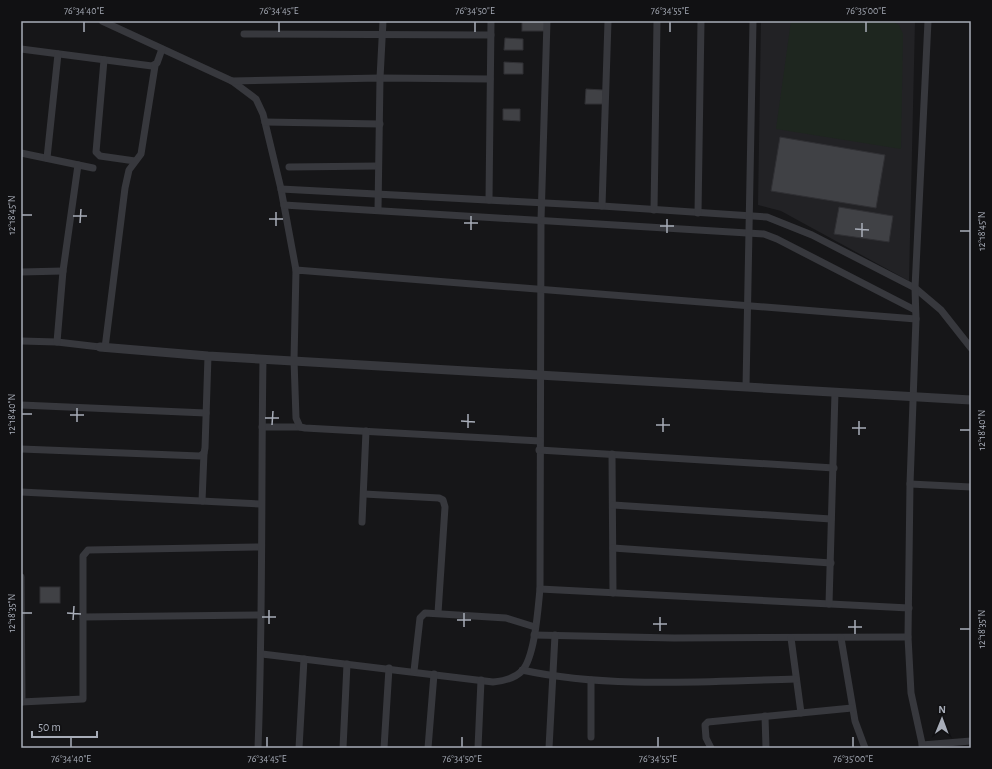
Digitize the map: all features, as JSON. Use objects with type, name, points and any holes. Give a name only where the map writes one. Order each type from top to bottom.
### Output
[{"type":"street","points":[[102,21],[232,81],[256,99],[265,122],[281,189],[296,270],[294,360],[296,418],[300,427]]},
{"type":"street","points":[[378,210],[380,78],[383,21]]},
{"type":"street","points":[[489,200],[491,21]]},
{"type":"street","points":[[262,654],[481,680],[503,681],[513,677],[522,670],[527,662],[534,635],[540,588],[540,289],[547,21]]},
{"type":"street","points":[[602,206],[608,21]]},
{"type":"street","points":[[654,210],[657,21]]},
{"type":"street","points":[[698,212],[700,21]]},
{"type":"street","points":[[746,387],[753,21]]},
{"type":"street","points":[[928,21],[915,288],[916,319],[910,484],[908,637],[911,693],[923,746],[971,741]]},
{"type":"street","points":[[244,34],[491,35]]},
{"type":"street","points":[[21,48],[155,66]]},
{"type":"street","points":[[103,348],[125,188],[129,170],[141,154],[155,66],[162,49]]},
{"type":"street","points":[[47,158],[58,54]]},
{"type":"street","points":[[104,60],[96,152],[100,156],[135,161]]},
{"type":"street","points":[[232,81],[380,78],[490,79]]},
{"type":"street","points":[[265,122],[380,124]]},
{"type":"street","points":[[21,153],[93,168]]},
{"type":"street","points":[[58,342],[63,272],[78,165]]},
{"type":"street","points":[[289,167],[378,166]]},
{"type":"street","points":[[281,189],[750,215],[778,220],[805,232],[915,288],[941,310],[971,348]]},
{"type":"street","points":[[284,205],[764,234],[777,239],[915,310]]},
{"type":"street","points":[[296,270],[916,319]]},
{"type":"street","points":[[21,272],[63,272]]},
{"type":"street","points":[[21,341],[58,342],[103,348],[208,356],[971,400]]},
{"type":"street","points":[[202,501],[208,356]]},
{"type":"street","points":[[258,748],[262,654],[260,504],[263,359]]},
{"type":"street","points":[[829,604],[835,392]]},
{"type":"street","points":[[21,405],[206,413]]},
{"type":"street","points":[[262,427],[300,427],[540,440]]},
{"type":"street","points":[[362,522],[366,431]]},
{"type":"street","points":[[21,449],[196,457],[204,453]]},
{"type":"street","points":[[539,450],[834,468]]},
{"type":"street","points":[[612,454],[613,593]]},
{"type":"street","points":[[910,484],[971,487]]},
{"type":"street","points":[[21,492],[260,504]]},
{"type":"street","points":[[364,494],[439,498],[443,500],[445,507],[438,613]]},
{"type":"street","points":[[613,505],[831,519]]},
{"type":"street","points":[[21,577],[22,702],[83,699],[83,556],[88,550],[261,547]]},
{"type":"street","points":[[613,548],[831,562]]},
{"type":"street","points":[[540,588],[909,608]]},
{"type":"street","points":[[414,671],[420,618],[425,613],[506,618],[535,627]]},
{"type":"street","points":[[83,617],[261,615]]},
{"type":"street","points":[[534,635],[791,638],[908,637]]},
{"type":"street","points":[[549,748],[555,635]]},
{"type":"street","points":[[791,638],[801,713]]},
{"type":"street","points":[[841,638],[852,708],[865,748]]},
{"type":"street","points":[[299,748],[304,658]]},
{"type":"street","points":[[343,748],[347,664]]},
{"type":"street","points":[[384,748],[389,668]]},
{"type":"street","points":[[522,670],[552,677],[591,680],[672,681],[796,679]]},
{"type":"street","points":[[428,748],[434,674]]},
{"type":"street","points":[[478,748],[481,680]]},
{"type":"street","points":[[591,680],[591,737]]},
{"type":"street","points":[[711,748],[705,733],[705,725],[708,722],[852,708]]},
{"type":"street","points":[[766,716],[766,748]]},
{"type":"shaded area","points":[[761,21],[915,21],[909,281],[781,211],[758,205]]},
{"type":"shaded area","points":[[791,21],[892,21],[899,25],[903,34],[901,149],[776,129]]},
{"type":"building","points":[[522,21],[546,21],[546,31],[522,31]]},
{"type":"building","points":[[505,38],[523,39],[523,50],[504,50]]},
{"type":"building","points":[[504,62],[523,63],[523,74],[504,74]]},
{"type":"building","points":[[586,89],[603,90],[603,104],[585,104]]},
{"type":"building","points":[[503,109],[520,109],[520,121],[503,120]]},
{"type":"building","points":[[780,137],[885,155],[876,208],[771,191]]},
{"type":"building","points":[[839,207],[893,216],[889,242],[834,234]]},
{"type":"building","points":[[40,587],[60,587],[60,603],[40,603]]}]
